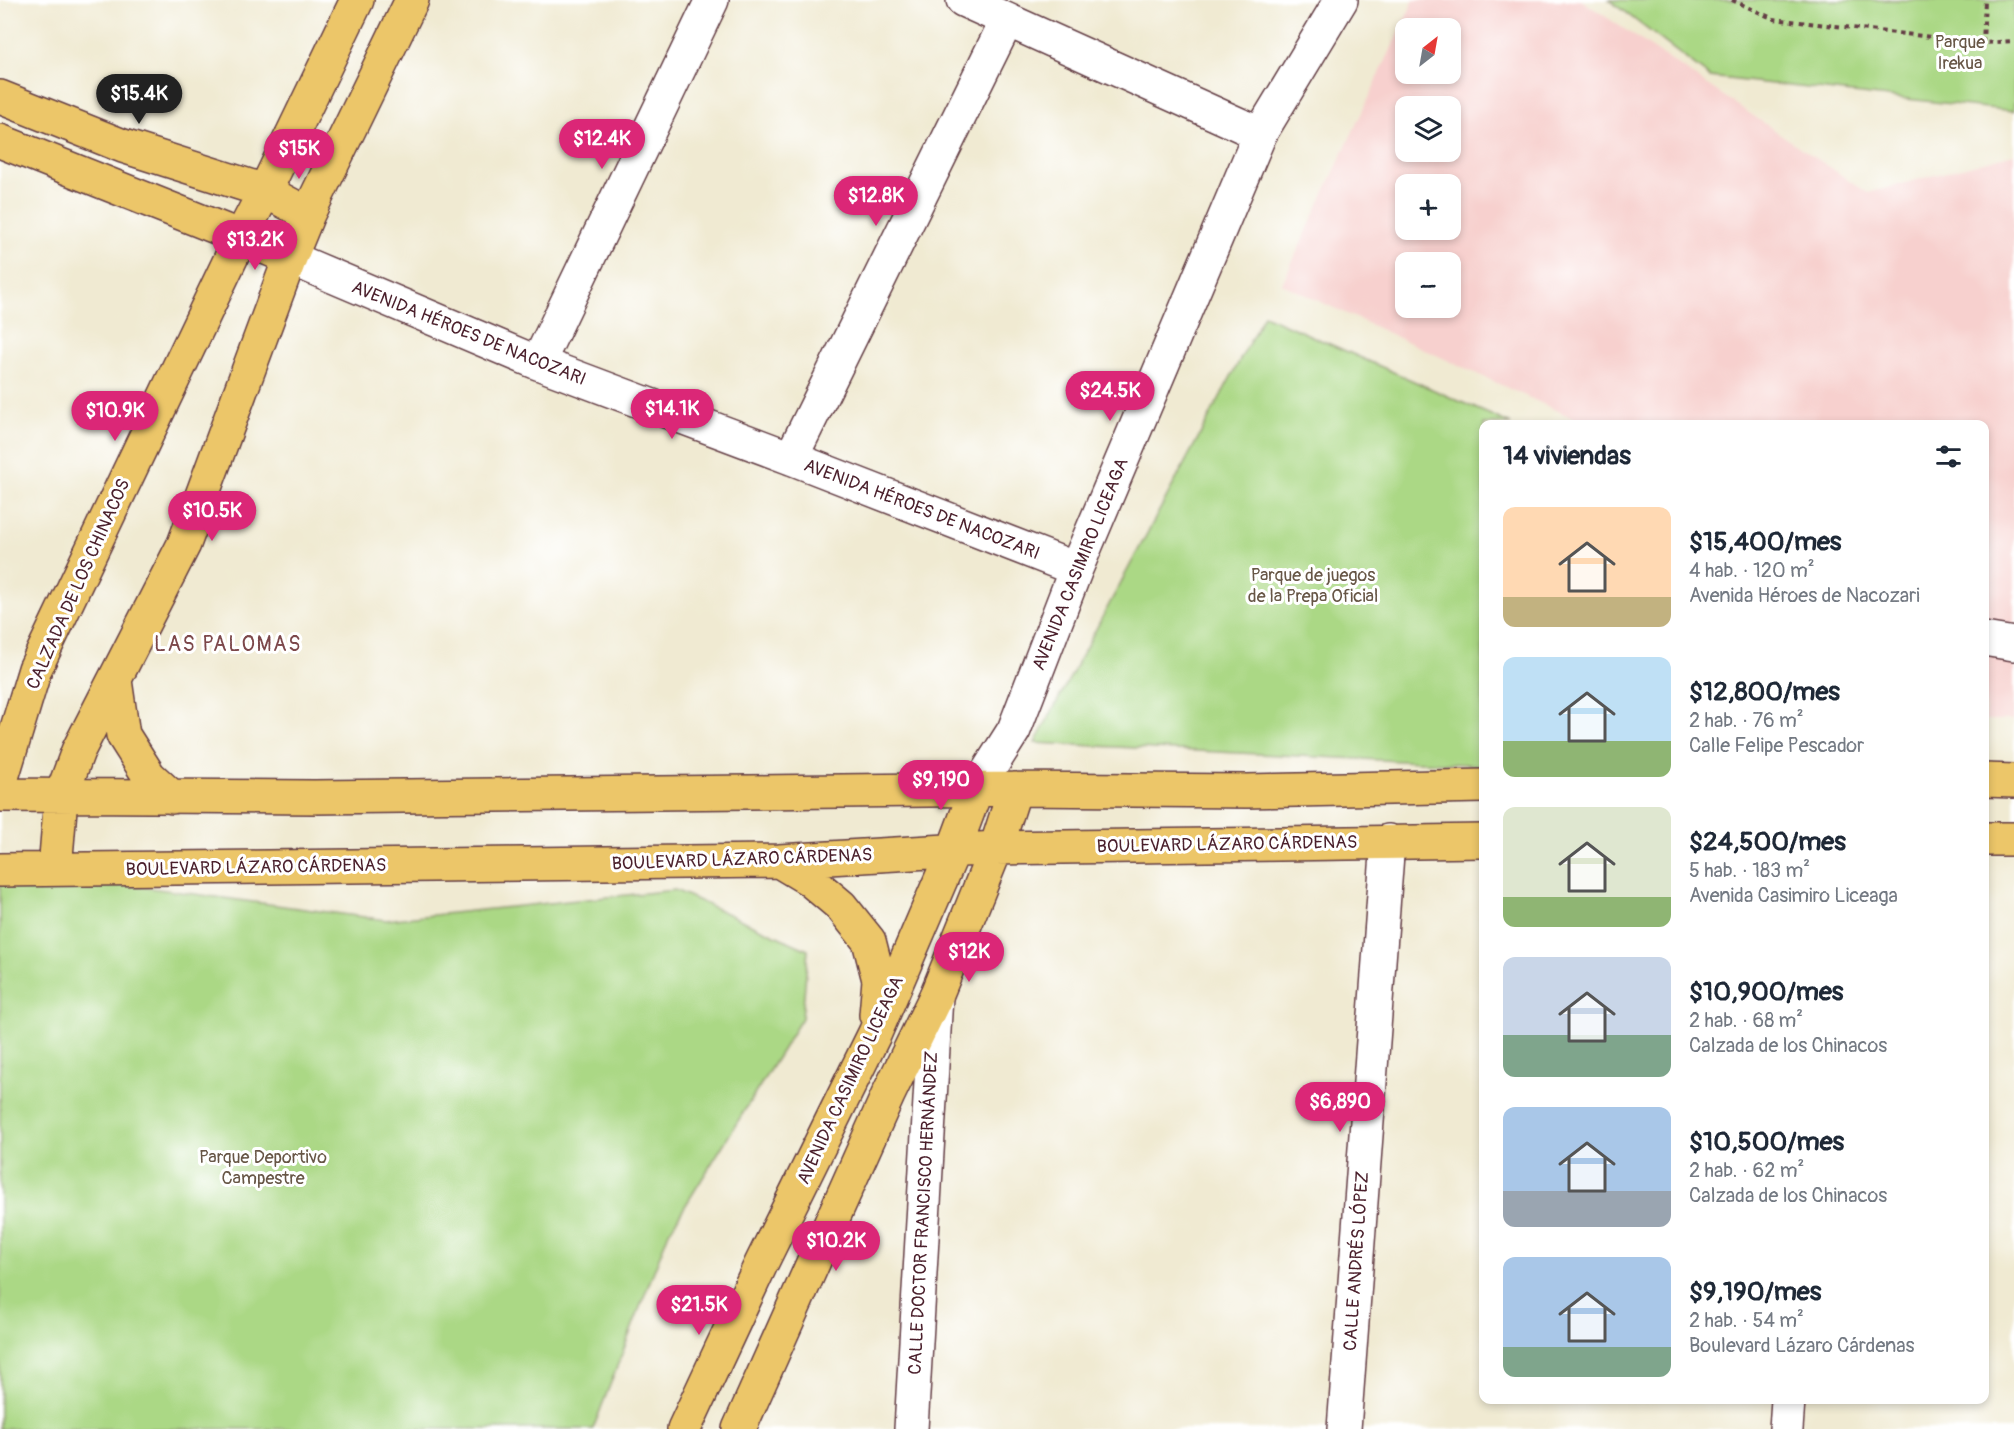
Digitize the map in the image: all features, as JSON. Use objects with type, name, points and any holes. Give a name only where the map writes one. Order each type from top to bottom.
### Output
[{"type":"main road","name":"CALZADA DE LOS CHINACOS","points":[[0,784],[35,669],[357,0]]},
{"type":"main road","points":[[56,869],[61,797],[78,751],[184,544],[308,214],[412,0]]},
{"type":"main road","points":[[0,97],[123,146],[265,191],[308,214]]},
{"type":"main road","name":"AVENIDA HÉROES DE NACOZARI","points":[[0,141],[290,258]]},
{"type":"main road","points":[[0,701],[35,669]]},
{"type":"main road","points":[[115,680],[123,735],[149,776],[172,797]]},
{"type":"main road","points":[[1989,780],[2014,781]]},
{"type":"main road","points":[[0,795],[172,797],[1015,789],[1247,791],[1479,786]]},
{"type":"main road","name":"AVENIDA CASIMIRO LICEAGA","points":[[747,1422],[888,1095],[936,996],[996,848],[1015,789]]},
{"type":"main road","name":"AVENIDA CASIMIRO LICEAGA","points":[[684,1429],[761,1264],[875,1033],[954,849],[976,790]]},
{"type":"main road","points":[[1989,839],[2014,839]]},
{"type":"main road","name":"BOULEVARD LÁZARO CÁRDENAS","points":[[0,870],[779,861],[954,849],[1479,841]]},
{"type":"main road","points":[[779,861],[809,879],[841,906],[868,941],[879,980],[875,1033]]},
{"type":"street","points":[[538,363],[712,0]]},
{"type":"street","points":[[963,0],[1260,134]]},
{"type":"street","name":"AVENIDA CASIMIRO LICEAGA","points":[[976,790],[1014,730],[1076,569],[1260,134],[1341,0]]},
{"type":"street","points":[[791,458],[1007,20]]},
{"type":"street","name":"AVENIDA HÉROES DE NACOZARI","points":[[290,258],[538,363],[1076,569]]},
{"type":"street","points":[[1989,640],[2014,644]]},
{"type":"street","name":"AVENIDA CASIMIRO LICEAGA","points":[[1014,730],[1015,789]]},
{"type":"street","name":"CALLE ANDRÉS LÓPEZ","points":[[1344,1429],[1388,842]]},
{"type":"street","name":"CALLE DOCTOR FRANCISCO HERNÁNDEZ","points":[[910,1429],[936,996]]},
{"type":"street","points":[[1786,1429],[1788,1404]]},
{"type":"path","points":[[1732,0],[1774,19],[1983,43],[2014,41]]},
{"type":"path","points":[[1983,43],[1986,0]]},
{"type":"shaded area","points":[[1414,0],[1581,0],[1868,193],[2014,154],[2014,720],[1989,720],[1989,420],[1577,420],[1282,284],[1395,41],[1395,84],[1461,84],[1461,18],[1406,18]]},
{"type":"green space","name":"Parque Irekua","points":[[1609,0],[2014,0],[2014,111],[1710,77]]},
{"type":"green space","name":"Parque de juegos de la Prepa Oficial","points":[[1264,315],[1502,420],[1479,420],[1479,765],[1035,743]]},
{"type":"green space","name":"Parque Deportivo Campestre","points":[[84,879],[386,920],[675,890],[808,950],[802,1018],[669,1232],[593,1429],[0,1429],[0,881]]},
{"type":"district","name":"LAS PALOMAS","points":[[228,644]]}]
